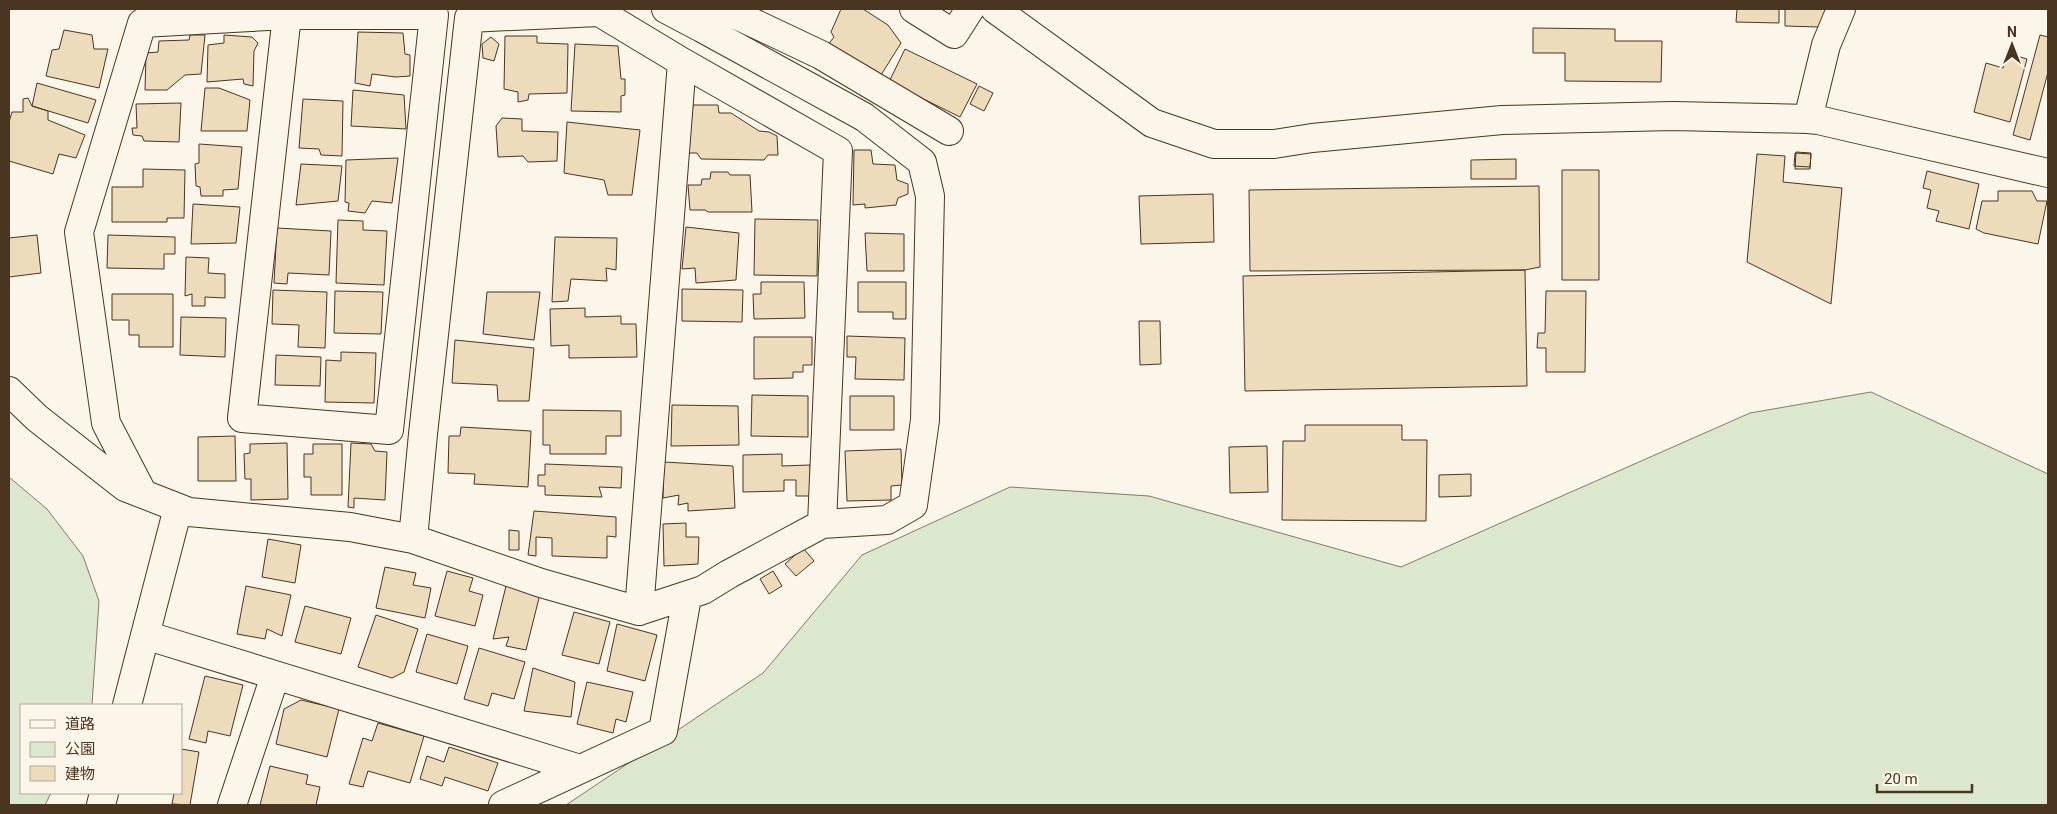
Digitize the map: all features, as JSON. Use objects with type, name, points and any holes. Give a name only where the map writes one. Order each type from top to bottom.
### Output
[{"type":"street","points":[[9,391],[37,418],[125,487],[189,512],[350,527],[413,539],[541,582],[639,611],[687,597],[703,590],[822,524],[887,520],[913,505],[925,420],[930,196],[922,162],[864,117],[702,18],[666,9]]},
{"type":"street","points":[[724,9],[821,55],[949,131]]},
{"type":"street","points":[[914,9],[954,34],[970,9]]},
{"type":"street","points":[[995,9],[1152,123],[1214,144],[1274,144],[1322,137],[1502,120],[1673,116],[1808,119],[2048,173]]},
{"type":"street","points":[[1808,119],[1826,45],[1841,9]]},
{"type":"street","points":[[413,539],[469,18],[599,12],[838,151],[822,524]]},
{"type":"street","points":[[142,494],[106,424],[79,232],[142,23],[287,15],[434,15],[389,430],[242,418],[287,15]]},
{"type":"street","points":[[639,611],[682,62]]},
{"type":"street","points":[[127,704],[178,508]]},
{"type":"street","points":[[503,805],[663,730],[687,597]]},
{"type":"street","points":[[145,635],[580,769]]},
{"type":"street","points":[[232,805],[275,676]]},
{"type":"green space","points":[[1871,392],[2048,474],[2048,805],[566,805],[763,673],[862,555],[1010,487],[1149,496],[1401,567],[1750,413]]},
{"type":"green space","points":[[9,477],[47,509],[83,556],[99,601],[92,704],[20,704],[20,794],[50,794],[45,805],[9,805]]},
{"type":"building","points":[[841,9],[863,9],[888,25],[901,43],[881,75],[827,46],[834,37],[831,32]]},
{"type":"building","points":[[1737,9],[1779,9],[1779,23],[1736,22]]},
{"type":"building","points":[[1785,9],[1827,9],[1819,27],[1785,26]]},
{"type":"building","points":[[1533,28],[1615,29],[1615,41],[1662,41],[1661,82],[1565,81],[1565,53],[1533,53]]},
{"type":"building","points":[[64,30],[92,35],[94,49],[108,49],[99,88],[46,76],[52,50],[59,49]]},
{"type":"building","points":[[358,32],[403,33],[405,54],[410,55],[410,76],[396,77],[372,74],[370,86],[355,83]]},
{"type":"building","points":[[190,35],[205,35],[201,74],[185,75],[167,90],[145,90],[146,53],[158,52],[159,41],[189,40]]},
{"type":"building","points":[[224,35],[252,37],[258,43],[254,51],[253,86],[244,84],[243,79],[207,82],[208,45],[224,43]]},
{"type":"building","points":[[2040,35],[2048,37],[2048,72],[2030,140],[2013,135]]},
{"type":"building","points":[[505,36],[537,36],[537,43],[568,44],[567,93],[529,94],[528,100],[518,102],[518,92],[504,89]]},
{"type":"building","points":[[491,37],[499,44],[494,61],[483,58],[482,44]]},
{"type":"building","points":[[575,44],[618,46],[621,79],[625,79],[625,95],[621,96],[621,112],[571,111]]},
{"type":"building","points":[[905,49],[977,84],[960,117],[889,82]]},
{"type":"building","points":[[2007,53],[2027,59],[2010,122],[1974,112],[1986,63],[2003,68]]},
{"type":"building","points":[[37,83],[96,100],[88,123],[32,106]]},
{"type":"building","points":[[979,86],[993,93],[984,111],[970,104]]},
{"type":"building","points":[[205,88],[219,88],[250,100],[247,131],[201,131]]},
{"type":"building","points":[[353,90],[404,95],[406,129],[351,126]]},
{"type":"building","points":[[28,98],[32,106],[48,111],[48,120],[85,135],[76,158],[59,154],[53,174],[9,161],[9,122],[12,112],[23,112],[23,99]]},
{"type":"building","points":[[303,99],[343,101],[342,156],[321,155],[319,149],[299,148]]},
{"type":"building","points":[[181,103],[179,142],[144,141],[142,136],[133,135],[132,128],[137,128],[136,104]]},
{"type":"building","points":[[693,105],[718,105],[719,113],[731,113],[759,131],[769,132],[777,136],[778,155],[768,155],[764,160],[701,159],[697,153],[688,153]]},
{"type":"building","points":[[502,118],[522,119],[522,131],[558,132],[557,161],[528,162],[523,156],[498,157],[496,126]]},
{"type":"building","points":[[567,122],[640,130],[632,195],[608,195],[604,180],[564,173]]},
{"type":"building","points":[[199,144],[242,147],[238,189],[223,190],[223,196],[201,196],[200,187],[196,186],[195,164],[199,163]]},
{"type":"building","points":[[854,150],[871,150],[873,164],[895,165],[897,180],[908,184],[908,194],[898,198],[896,205],[865,208],[865,204],[853,205]]},
{"type":"building","points":[[1796,152],[1811,153],[1810,169],[1795,169]]},
{"type":"building","points":[[1795,153],[1811,154],[1810,167],[1794,166]]},
{"type":"building","points":[[1757,154],[1785,156],[1783,182],[1842,188],[1831,304],[1747,262]]},
{"type":"building","points":[[398,158],[392,203],[372,201],[365,213],[348,211],[349,203],[345,202],[346,160]]},
{"type":"building","points":[[1516,159],[1516,179],[1471,179],[1471,160]]},
{"type":"building","points":[[301,164],[342,166],[338,201],[296,205]]},
{"type":"building","points":[[143,169],[185,170],[184,218],[167,218],[167,222],[112,222],[112,187],[143,187]]},
{"type":"building","points":[[1562,170],[1599,170],[1599,280],[1562,280]]},
{"type":"building","points":[[1927,171],[1979,184],[1969,229],[1936,221],[1939,211],[1927,208],[1931,190],[1923,188]]},
{"type":"building","points":[[711,172],[728,172],[730,175],[750,175],[752,212],[690,210],[688,185],[701,185],[702,179],[710,179]]},
{"type":"building","points":[[1539,186],[1540,267],[1525,270],[1250,271],[1249,190]]},
{"type":"building","points":[[1998,191],[2032,191],[2037,201],[2047,201],[2038,244],[1984,233],[1976,229],[1982,201],[1998,201]]},
{"type":"building","points":[[1213,194],[1214,242],[1141,244],[1139,196]]},
{"type":"building","points":[[193,204],[240,207],[236,243],[191,244]]},
{"type":"building","points":[[755,219],[818,220],[817,276],[754,275]]},
{"type":"building","points":[[338,220],[363,221],[363,230],[387,231],[384,285],[336,283]]},
{"type":"building","points":[[686,227],[739,233],[736,280],[696,283],[695,268],[682,269]]},
{"type":"building","points":[[277,228],[331,231],[329,275],[288,273],[287,284],[274,283]]},
{"type":"building","points":[[865,233],[904,234],[904,271],[867,271]]},
{"type":"building","points":[[37,235],[41,273],[9,277],[9,238]]},
{"type":"building","points":[[108,235],[175,237],[175,254],[164,254],[164,269],[107,268]]},
{"type":"building","points":[[555,237],[617,238],[616,270],[606,268],[607,281],[571,279],[568,301],[552,302]]},
{"type":"building","points":[[186,257],[209,258],[208,273],[225,274],[225,298],[205,297],[205,306],[192,306],[192,294],[185,296]]},
{"type":"building","points":[[1525,270],[1527,386],[1245,391],[1243,276]]},
{"type":"building","points":[[761,282],[804,282],[805,318],[754,319],[753,294],[761,294]]},
{"type":"building","points":[[858,282],[906,282],[906,319],[893,319],[893,312],[858,312]]},
{"type":"building","points":[[682,289],[743,290],[742,322],[682,321]]},
{"type":"building","points":[[273,290],[327,292],[325,348],[298,347],[299,325],[272,324]]},
{"type":"building","points":[[335,291],[383,292],[381,334],[334,333]]},
{"type":"building","points":[[1546,291],[1586,291],[1585,372],[1546,372],[1546,348],[1537,348],[1538,333],[1545,333]]},
{"type":"building","points":[[487,292],[540,292],[534,340],[483,334]]},
{"type":"building","points":[[112,294],[173,294],[173,347],[139,347],[139,335],[129,335],[129,320],[112,320]]},
{"type":"building","points":[[585,308],[585,317],[621,316],[621,324],[636,324],[637,357],[569,358],[569,345],[551,346],[550,309]]},
{"type":"building","points":[[181,317],[226,318],[225,357],[180,355]]},
{"type":"building","points":[[1139,321],[1160,321],[1161,364],[1140,365]]},
{"type":"building","points":[[847,336],[905,338],[904,380],[855,379],[856,357],[847,357]]},
{"type":"building","points":[[754,337],[812,337],[812,365],[803,365],[803,372],[793,372],[793,378],[754,379]]},
{"type":"building","points":[[455,340],[534,348],[529,401],[498,401],[497,385],[452,383]]},
{"type":"building","points":[[341,352],[376,353],[374,403],[325,402],[326,360],[341,361]]},
{"type":"building","points":[[276,355],[321,357],[320,386],[275,385]]},
{"type":"building","points":[[752,395],[808,396],[808,437],[751,436]]},
{"type":"building","points":[[850,396],[894,396],[894,430],[850,430]]},
{"type":"building","points":[[672,405],[738,406],[739,445],[671,446]]},
{"type":"building","points":[[543,410],[621,411],[621,436],[606,436],[606,454],[550,454],[550,445],[543,445]]},
{"type":"building","points":[[1305,425],[1402,425],[1402,440],[1427,440],[1426,521],[1282,520],[1283,441],[1305,441]]},
{"type":"building","points":[[461,427],[531,431],[528,487],[474,484],[475,474],[448,473],[449,436],[460,436]]},
{"type":"building","points":[[235,436],[236,481],[198,481],[198,437]]},
{"type":"building","points":[[287,443],[288,499],[251,500],[251,479],[245,479],[244,454],[250,453],[250,444]]},
{"type":"building","points":[[351,443],[371,444],[375,451],[387,452],[385,500],[354,498],[354,508],[348,507]]},
{"type":"building","points":[[313,444],[342,444],[342,495],[311,495],[311,477],[304,477],[304,454],[313,454]]},
{"type":"building","points":[[1267,446],[1268,492],[1230,493],[1229,447]]},
{"type":"building","points":[[901,449],[902,485],[891,486],[891,500],[847,501],[845,451]]},
{"type":"building","points":[[782,454],[782,466],[810,465],[811,496],[796,496],[796,480],[784,480],[784,491],[743,492],[743,455]]},
{"type":"building","points":[[664,462],[733,466],[735,508],[688,511],[688,503],[678,505],[679,495],[663,498]]},
{"type":"building","points":[[545,464],[622,467],[621,488],[599,487],[602,497],[545,495],[545,486],[538,486],[538,475],[545,475]]},
{"type":"building","points":[[1471,474],[1471,496],[1439,497],[1439,475]]},
{"type":"building","points":[[534,511],[616,517],[616,537],[607,536],[607,558],[552,556],[552,538],[536,537],[536,556],[528,555]]},
{"type":"building","points":[[686,523],[686,537],[699,537],[698,564],[664,566],[663,524]]},
{"type":"building","points":[[509,530],[519,531],[519,550],[509,550]]},
{"type":"building","points":[[268,539],[301,545],[295,583],[262,577]]},
{"type":"building","points":[[803,548],[814,561],[796,576],[785,564]]},
{"type":"building","points":[[385,567],[416,573],[413,585],[431,588],[425,618],[376,608]]},
{"type":"building","points":[[447,571],[473,578],[469,591],[483,595],[475,626],[435,616]]},
{"type":"building","points":[[773,571],[782,586],[769,594],[760,579]]},
{"type":"building","points":[[246,586],[291,595],[282,636],[267,629],[265,639],[237,634]]},
{"type":"building","points":[[506,586],[540,594],[526,650],[506,646],[509,637],[493,639]]},
{"type":"building","points":[[305,606],[351,618],[341,654],[295,642]]},
{"type":"building","points":[[574,612],[610,622],[599,664],[562,655]]},
{"type":"building","points":[[376,615],[418,629],[404,672],[392,678],[358,667]]},
{"type":"building","points":[[617,624],[657,635],[645,681],[607,671]]},
{"type":"building","points":[[427,634],[468,646],[457,684],[416,672]]},
{"type":"building","points":[[479,648],[525,662],[514,699],[492,693],[488,706],[464,699]]},
{"type":"building","points":[[533,668],[575,682],[571,717],[524,711]]},
{"type":"building","points":[[205,676],[243,685],[230,736],[208,731],[206,743],[189,739]]},
{"type":"building","points":[[587,682],[633,692],[626,722],[616,719],[613,733],[577,724]]},
{"type":"building","points":[[301,700],[339,709],[327,757],[276,744],[284,709]]},
{"type":"building","points":[[378,723],[424,736],[410,783],[368,771],[363,787],[349,784],[363,738],[372,741]]},
{"type":"building","points":[[449,747],[498,763],[488,791],[445,777],[442,786],[420,779],[427,756],[444,762]]},
{"type":"building","points":[[182,749],[199,752],[190,805],[172,804],[174,794],[182,794]]},
{"type":"building","points":[[270,766],[308,775],[306,784],[320,787],[316,805],[260,805]]}]
